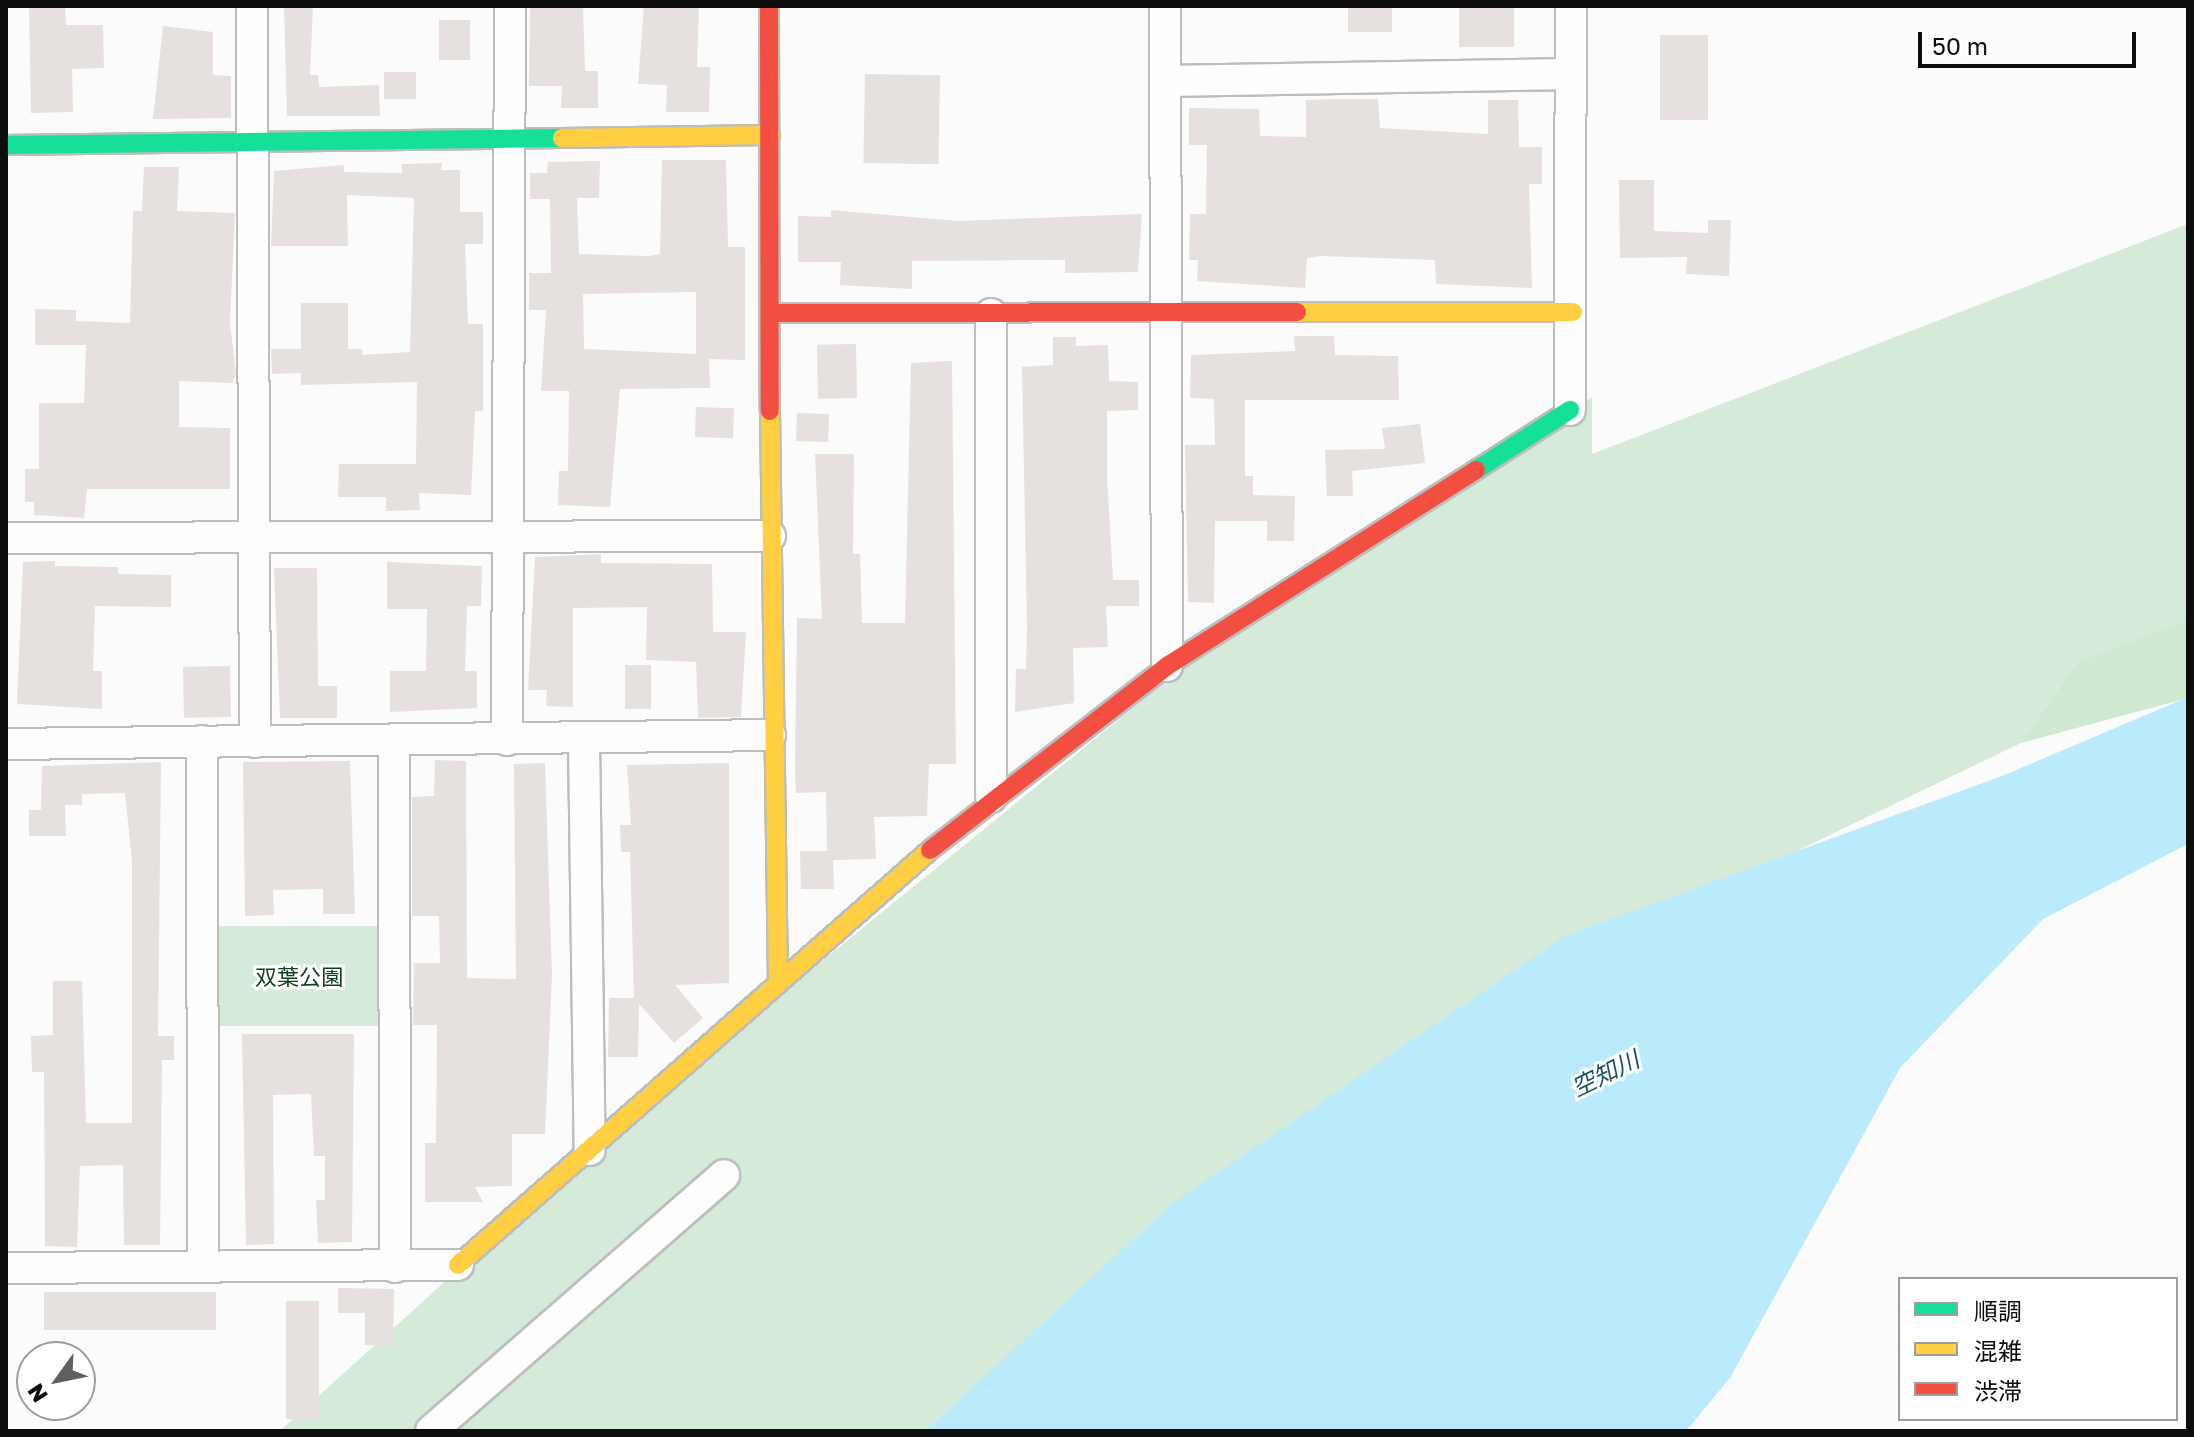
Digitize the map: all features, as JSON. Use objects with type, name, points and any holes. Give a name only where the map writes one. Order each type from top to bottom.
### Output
[{"type":"street","points":[[252,6],[255,742]]},
{"type":"street","points":[[507,740],[510,6]]},
{"type":"street","points":[[769,6],[770,735],[778,983]]},
{"type":"street","points":[[1165,6],[1162,311],[1167,666]]},
{"type":"street","points":[[6,1268],[458,1265],[991,797],[1167,666],[1570,410],[1573,312],[1571,6]]},
{"type":"street","points":[[1166,81],[1571,74]]},
{"type":"street","points":[[6,145],[770,135]]},
{"type":"street","points":[[770,313],[1573,312]]},
{"type":"street","points":[[991,314],[991,797]]},
{"type":"street","points":[[6,538],[770,536]]},
{"type":"street","points":[[6,744],[584,741],[770,735]]},
{"type":"street","points":[[202,741],[203,1267]]},
{"type":"street","points":[[584,741],[590,1150]]},
{"type":"street","points":[[394,743],[395,1267]]},
{"type":"street","points":[[431,1431],[724,1175]]},
{"type":"green space","points":[[2188,224],[2188,619],[2077,662],[2021,743],[1674,910],[952,1431],[280,1431],[590,1150],[1247,615],[1592,397],[1592,454]]},
{"type":"green space","points":[[2188,619],[2188,698],[2021,743],[2077,662]]},
{"type":"green space","name":"双葉公園","points":[[217,926],[382,926],[382,1026],[217,1026]]},
{"type":"water","name":"空知川","points":[[2188,697],[2188,844],[2043,919],[1900,1068],[1730,1378],[1686,1431],[925,1431],[1173,1203],[1565,936],[2002,776]]},
{"type":"building","points":[[29,6],[65,6],[66,25],[103,25],[104,68],[72,69],[73,112],[31,113]]},
{"type":"building","points":[[313,6],[310,75],[318,75],[319,87],[379,85],[380,116],[287,116],[284,7]]},
{"type":"building","points":[[530,6],[583,6],[585,71],[598,71],[598,108],[561,108],[562,86],[529,86]]},
{"type":"building","points":[[644,6],[699,6],[697,67],[710,67],[709,112],[666,112],[667,85],[638,84]]},
{"type":"building","points":[[1348,6],[1392,6],[1392,32],[1348,32]]},
{"type":"building","points":[[1459,6],[1514,6],[1514,47],[1459,47]]},
{"type":"building","points":[[439,20],[470,20],[470,60],[439,60]]},
{"type":"building","points":[[163,26],[213,32],[213,75],[231,76],[231,118],[153,119]]},
{"type":"building","points":[[1660,35],[1708,35],[1708,120],[1660,120]]},
{"type":"building","points":[[384,72],[416,72],[416,99],[384,99]]},
{"type":"building","points":[[865,74],[940,75],[938,164],[863,163]]},
{"type":"building","points":[[1378,99],[1380,128],[1488,134],[1488,100],[1518,100],[1519,147],[1542,147],[1542,184],[1529,184],[1532,288],[1436,284],[1435,260],[1321,256],[1307,258],[1305,288],[1197,281],[1198,260],[1189,260],[1190,214],[1206,214],[1207,145],[1189,145],[1189,108],[1259,109],[1260,136],[1306,137],[1306,100]]},
{"type":"building","points":[[662,160],[726,160],[728,247],[745,247],[745,360],[709,359],[710,388],[620,389],[610,507],[558,505],[559,471],[568,471],[569,391],[541,391],[546,310],[529,310],[529,273],[551,273],[550,199],[530,199],[530,173],[547,173],[548,162],[600,161],[599,198],[577,198],[579,254],[660,254]],"holes":[[[696,292],[696,354],[584,349],[583,294]]]},
{"type":"building","points":[[442,163],[441,170],[460,170],[460,212],[483,212],[483,244],[465,244],[468,324],[483,324],[483,411],[475,411],[471,495],[419,493],[420,510],[386,511],[386,497],[338,497],[339,464],[416,464],[417,382],[301,385],[301,373],[272,374],[271,349],[301,349],[301,303],[348,303],[348,349],[362,349],[362,355],[410,352],[414,198],[347,195],[348,246],[271,246],[274,171],[344,165],[344,172],[402,173],[402,164]]},
{"type":"building","points":[[144,167],[179,167],[177,211],[235,213],[230,323],[236,374],[232,383],[179,381],[179,427],[230,428],[230,489],[87,489],[84,518],[34,515],[34,502],[25,502],[25,469],[39,469],[39,403],[84,403],[86,345],[35,345],[35,309],[76,310],[76,321],[130,323],[133,211],[142,211]]},
{"type":"building","points":[[1619,180],[1654,180],[1654,231],[1708,233],[1708,220],[1731,220],[1729,276],[1686,274],[1687,257],[1620,258]]},
{"type":"building","points":[[831,210],[957,221],[1142,214],[1138,272],[1065,273],[1065,260],[912,261],[912,289],[840,285],[841,262],[798,262],[798,216],[831,217]]},
{"type":"building","points":[[1294,336],[1334,336],[1335,355],[1398,356],[1399,400],[1245,400],[1245,476],[1253,476],[1253,495],[1295,496],[1294,541],[1267,541],[1267,521],[1215,521],[1214,603],[1188,602],[1185,445],[1215,445],[1214,399],[1190,398],[1191,355],[1295,351]]},
{"type":"building","points":[[1053,337],[1076,337],[1076,346],[1108,345],[1109,381],[1138,382],[1138,410],[1107,411],[1107,477],[1113,580],[1139,580],[1139,606],[1106,606],[1108,647],[1073,648],[1074,703],[1015,712],[1016,669],[1026,669],[1027,627],[1022,367],[1053,365]]},
{"type":"building","points":[[856,344],[857,398],[818,399],[817,345]]},
{"type":"building","points":[[952,361],[956,764],[929,764],[927,816],[874,817],[876,859],[833,860],[834,889],[801,889],[800,851],[827,851],[826,792],[796,793],[795,768],[797,618],[822,619],[815,454],[854,454],[853,554],[860,554],[862,623],[905,623],[911,363]]},
{"type":"building","points":[[696,407],[734,408],[733,438],[695,437]]},
{"type":"building","points":[[797,413],[829,414],[828,442],[796,441]]},
{"type":"building","points":[[1420,424],[1425,463],[1352,471],[1353,496],[1327,496],[1325,450],[1385,449],[1382,428]]},
{"type":"building","points":[[601,554],[601,563],[712,564],[713,632],[746,632],[741,717],[698,718],[696,662],[646,660],[647,607],[573,608],[573,707],[546,706],[547,690],[528,690],[535,557]]},
{"type":"building","points":[[55,561],[55,566],[118,567],[118,574],[171,575],[171,607],[95,606],[93,671],[102,671],[102,709],[17,704],[23,562]]},
{"type":"building","points":[[387,562],[482,566],[481,606],[467,606],[465,671],[477,671],[477,708],[390,712],[390,671],[426,671],[427,609],[387,609]]},
{"type":"building","points":[[274,568],[317,568],[318,686],[337,686],[337,718],[280,718]]},
{"type":"building","points":[[625,665],[651,665],[651,709],[625,709]]},
{"type":"building","points":[[230,666],[231,717],[184,718],[183,667]]},
{"type":"building","points":[[435,760],[466,761],[467,978],[516,979],[514,764],[545,763],[552,976],[545,1134],[512,1134],[512,1186],[475,1187],[483,1202],[425,1202],[425,1143],[436,1143],[437,1025],[413,1025],[414,963],[440,963],[439,916],[412,916],[412,797],[434,796]]},
{"type":"building","points":[[350,761],[355,914],[323,914],[323,889],[273,890],[274,915],[245,916],[243,762]]},
{"type":"building","points":[[161,762],[158,1036],[174,1036],[174,1060],[162,1060],[160,1245],[124,1245],[123,1165],[80,1166],[77,1247],[45,1246],[44,1072],[32,1072],[31,1036],[53,1035],[53,981],[82,981],[86,1123],[132,1123],[132,861],[125,793],[82,794],[82,805],[65,805],[66,836],[29,836],[29,810],[41,810],[42,766]]},
{"type":"building","points":[[729,763],[729,983],[675,985],[703,1018],[674,1043],[639,1004],[638,1057],[608,1057],[609,998],[634,998],[630,852],[621,852],[620,825],[631,825],[627,765]]},
{"type":"building","points":[[242,1034],[354,1034],[352,1242],[318,1243],[316,1200],[325,1200],[325,1156],[314,1156],[311,1094],[273,1095],[274,1244],[246,1245]]},
{"type":"building","points":[[338,1288],[394,1289],[393,1346],[365,1345],[365,1313],[338,1313]]},
{"type":"building","points":[[44,1292],[216,1292],[216,1330],[44,1330]]},
{"type":"building","points":[[286,1301],[319,1301],[319,1419],[286,1419]]},
{"type":"traffic: fast","points":[[6,145],[562,138]]},
{"type":"traffic: fast","points":[[1476,470],[1570,410]]},
{"type":"traffic: slow","points":[[562,138],[770,135]]},
{"type":"traffic: slow","points":[[1297,312],[1573,312]]},
{"type":"traffic: slow","points":[[770,411],[778,983]]},
{"type":"traffic: slow","points":[[458,1265],[930,850]]},
{"type":"traffic: jam","points":[[769,6],[770,411]]},
{"type":"traffic: jam","points":[[770,313],[1297,312]]},
{"type":"traffic: jam","points":[[930,850],[1167,666],[1476,470]]}]
